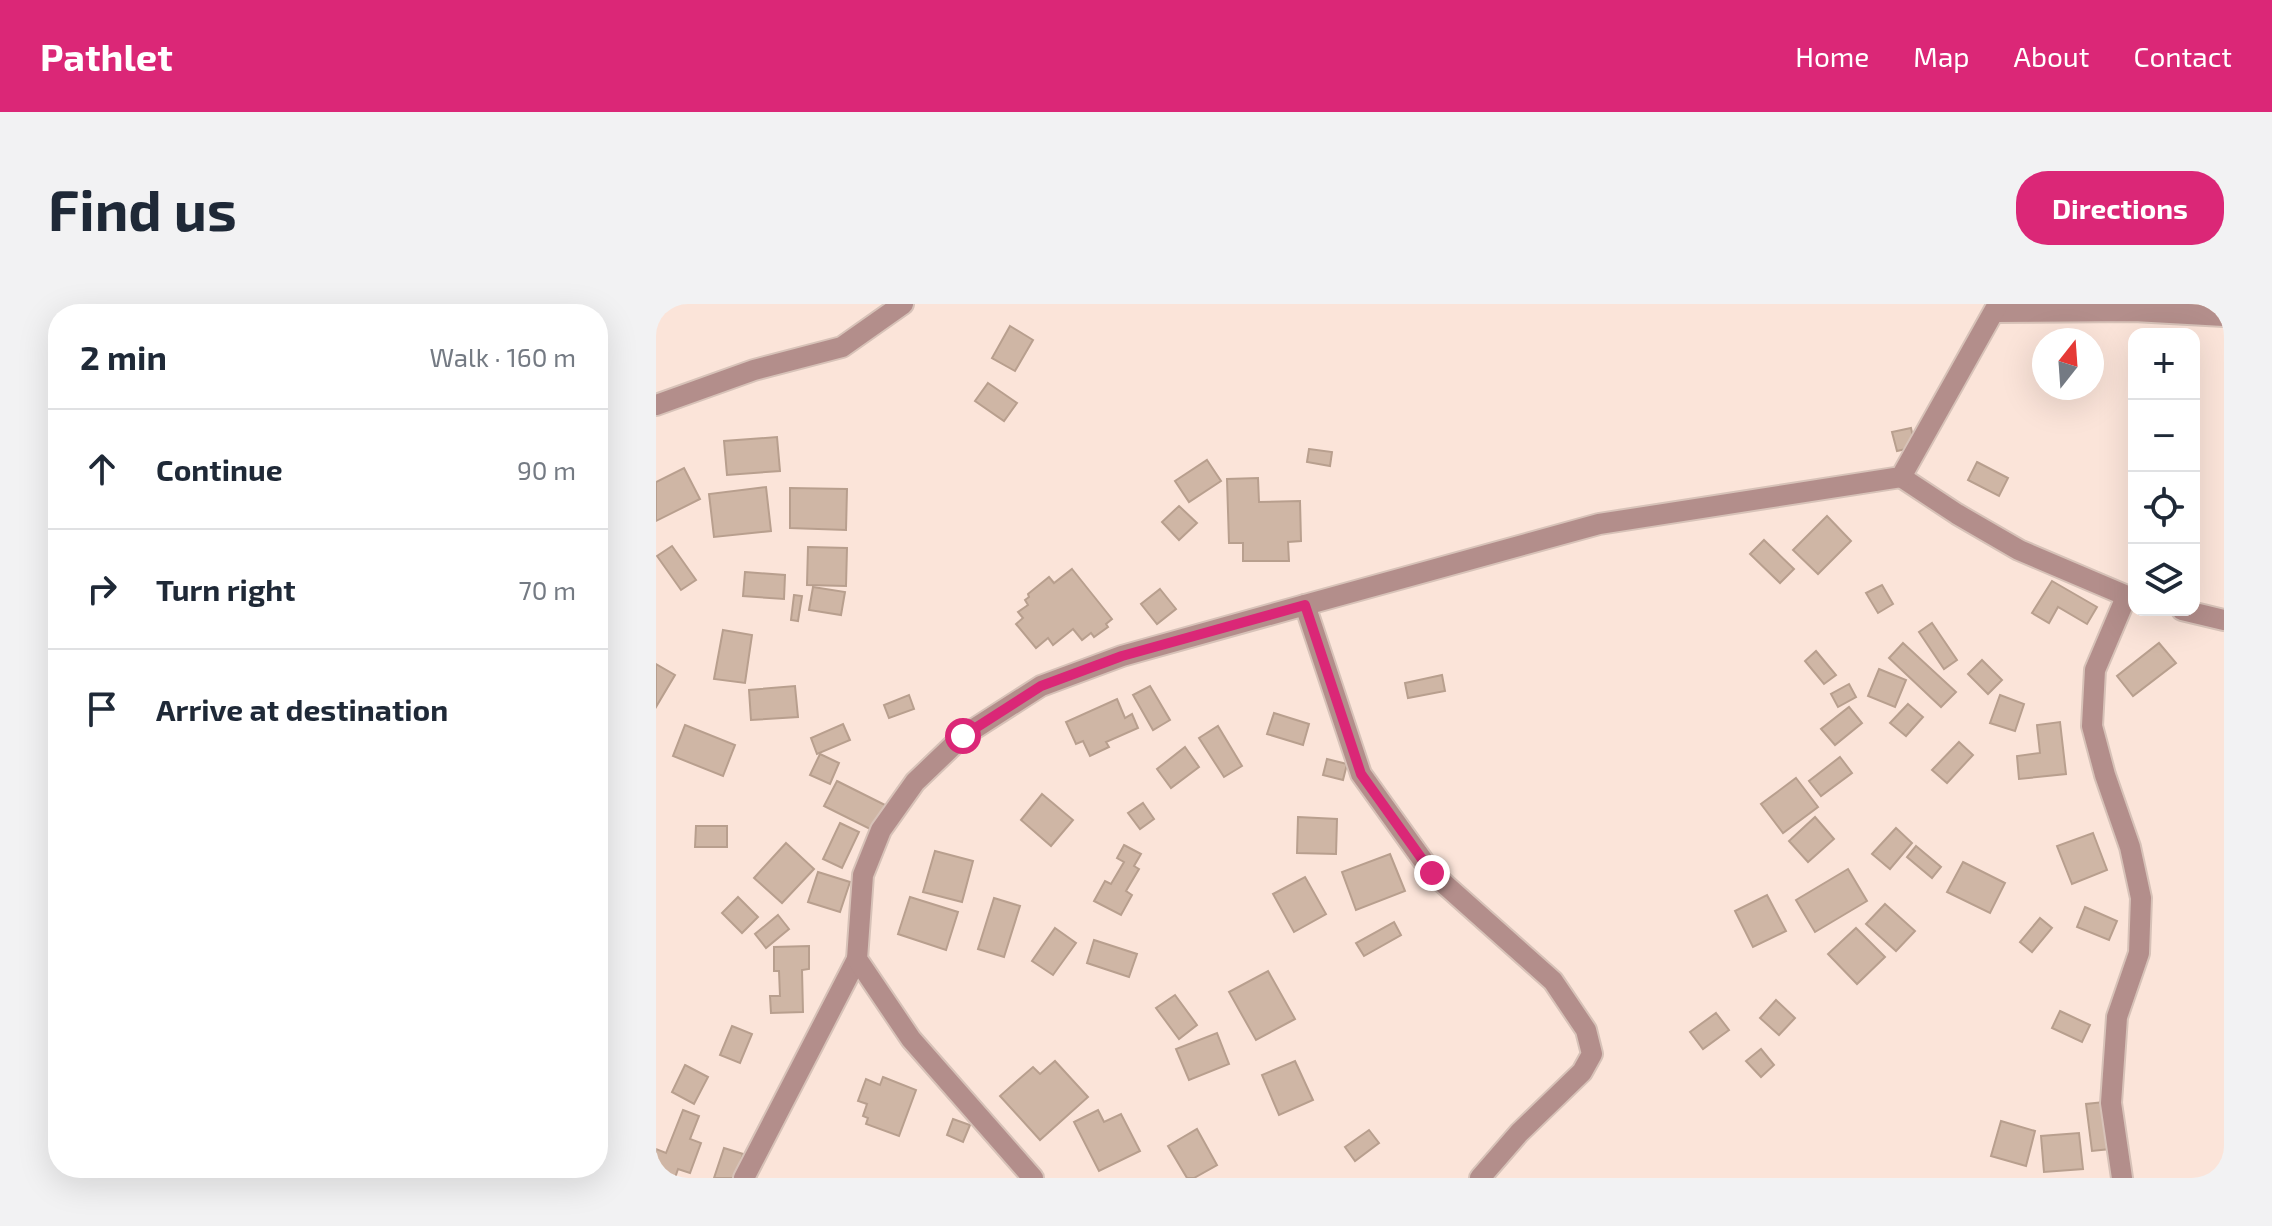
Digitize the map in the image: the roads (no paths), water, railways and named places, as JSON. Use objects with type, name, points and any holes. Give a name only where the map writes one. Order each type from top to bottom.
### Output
[{"type":"street","points":[[656,405],[754,370],[842,347],[903,304]]},
{"type":"street","points":[[1901,477],[1997,308],[2224,316]]},
{"type":"street","points":[[744,1178],[857,959],[863,875],[881,830],[915,782],[963,736],[1041,686],[1122,656],[1599,524],[1901,477],[2019,550],[2128,597]]},
{"type":"street","points":[[2122,1178],[2111,1103],[2117,1017],[2139,953],[2141,898],[2130,847],[2092,726],[2095,670],[2128,602]]},
{"type":"street","points":[[1305,605],[1361,774],[1432,873],[1553,981],[1586,1030],[1592,1054],[1582,1072],[1519,1133],[1483,1177]]},
{"type":"street","points":[[2200,614],[2224,620]]},
{"type":"street","points":[[857,959],[911,1039],[1033,1178]]}]
